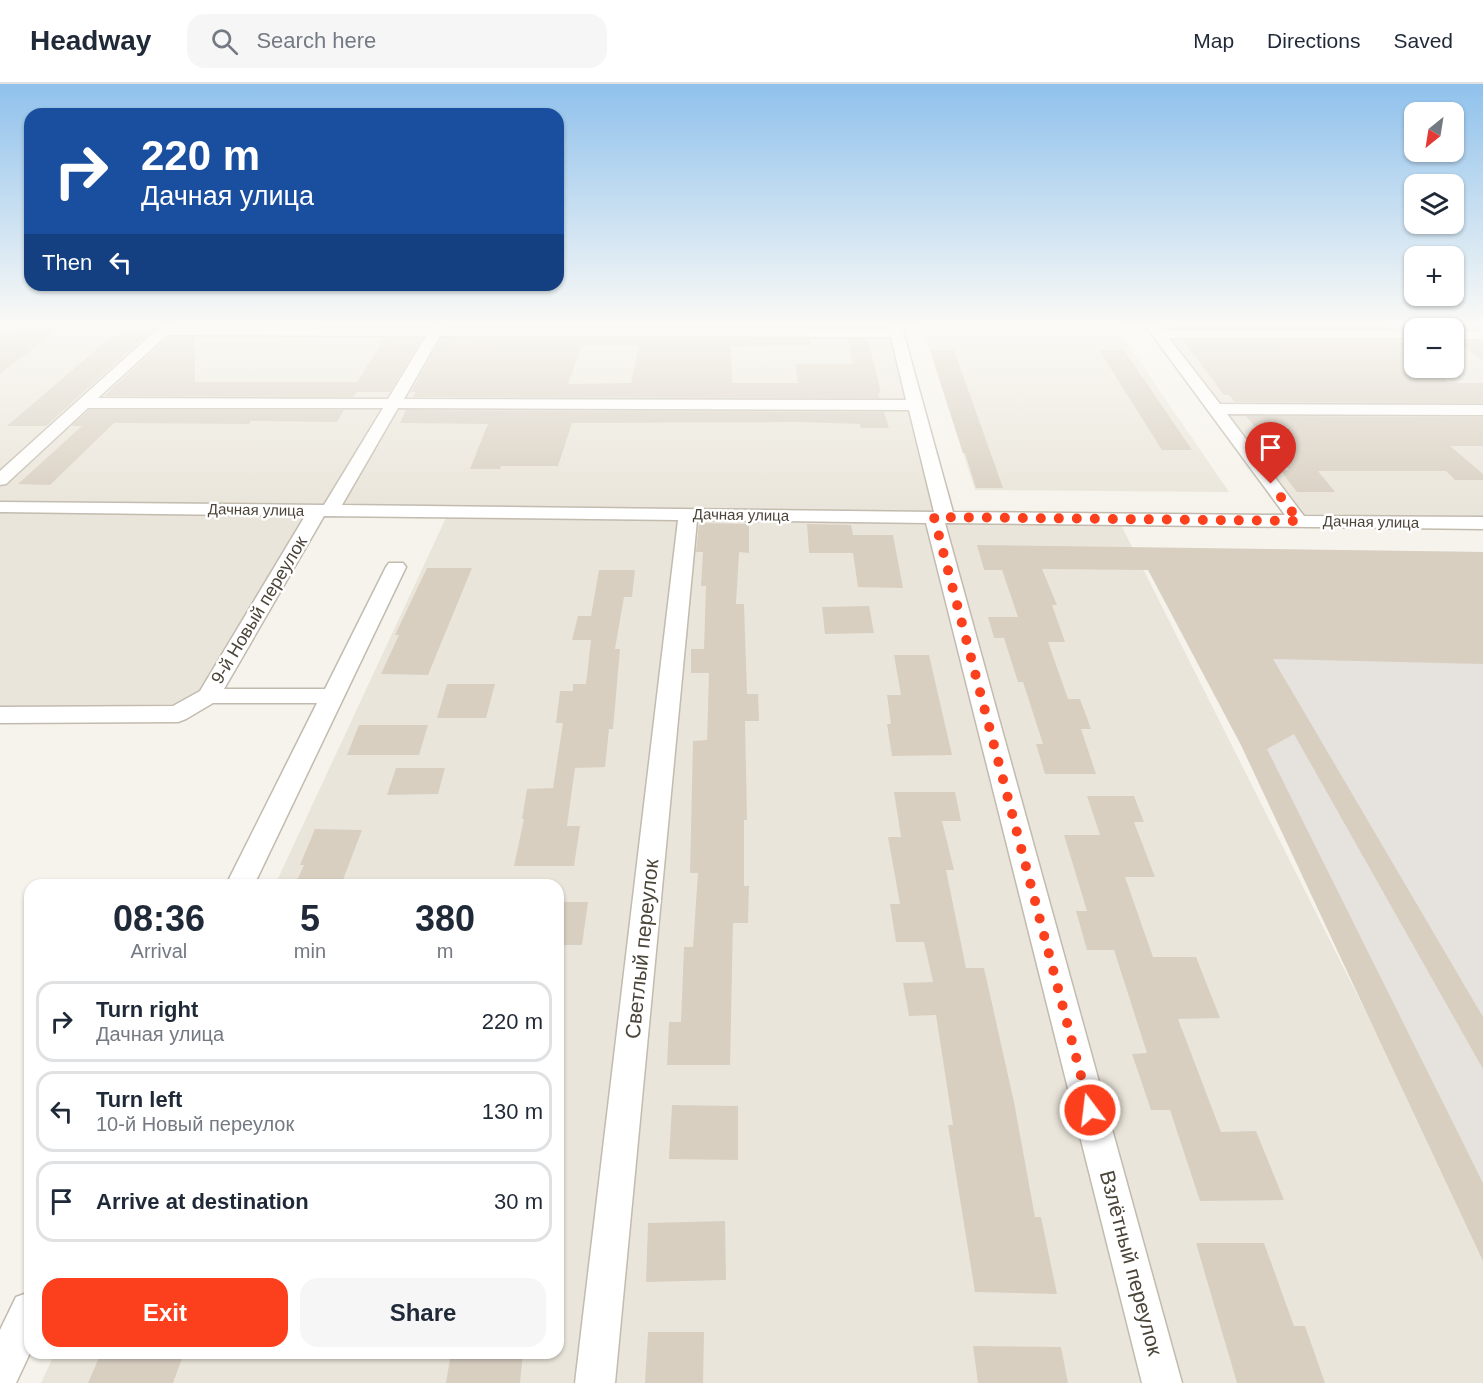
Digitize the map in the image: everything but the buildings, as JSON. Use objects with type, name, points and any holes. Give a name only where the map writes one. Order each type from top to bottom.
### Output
[{"type":"street","points":[[0,480],[105,385]]},
{"type":"street","name":"9-й Новый переулок","points":[[208,696],[404,385]]},
{"type":"street","name":"Взлётный переулок","points":[[910,385],[939,517],[1162,1383]]},
{"type":"street","points":[[1197,385],[1299,521]]},
{"type":"street","points":[[84,404],[915,405]]},
{"type":"street","points":[[1215,409],[1483,410]]},
{"type":"street","name":"Дачная улица","points":[[0,507],[1483,523]]},
{"type":"street","name":"Светлый переулок","points":[[595,1383],[688,514]]},
{"type":"street","points":[[243,879],[396,567]]},
{"type":"street","points":[[0,715],[178,714],[208,696]]},
{"type":"street","name":"9-й Новый переулок","points":[[208,696],[333,696]]},
{"type":"street","points":[[0,1372],[24,1323]]},
{"type":"shaded area","points":[[0,385],[105,385],[0,480]]},
{"type":"shaded area","points":[[108,385],[907,385],[941,516],[1119,521],[1483,1245],[1483,1383],[41,1383],[52,1359],[564,1359],[564,879],[278,879],[451,507],[0,501],[0,485]]},
{"type":"shaded area","points":[[941,385],[1155,385],[1229,492],[975,490]]},
{"type":"shaded area","points":[[1206,385],[1483,385],[1483,518],[1305,515]]},
{"type":"shaded area","points":[[0,507],[318,510],[208,696],[178,714],[0,715]]},
{"type":"shaded area","points":[[1137,548],[1483,552],[1483,1261],[1241,745]]},
{"type":"route","points":[[1090,1110],[934,517],[1299,521],[1271,484]]}]
